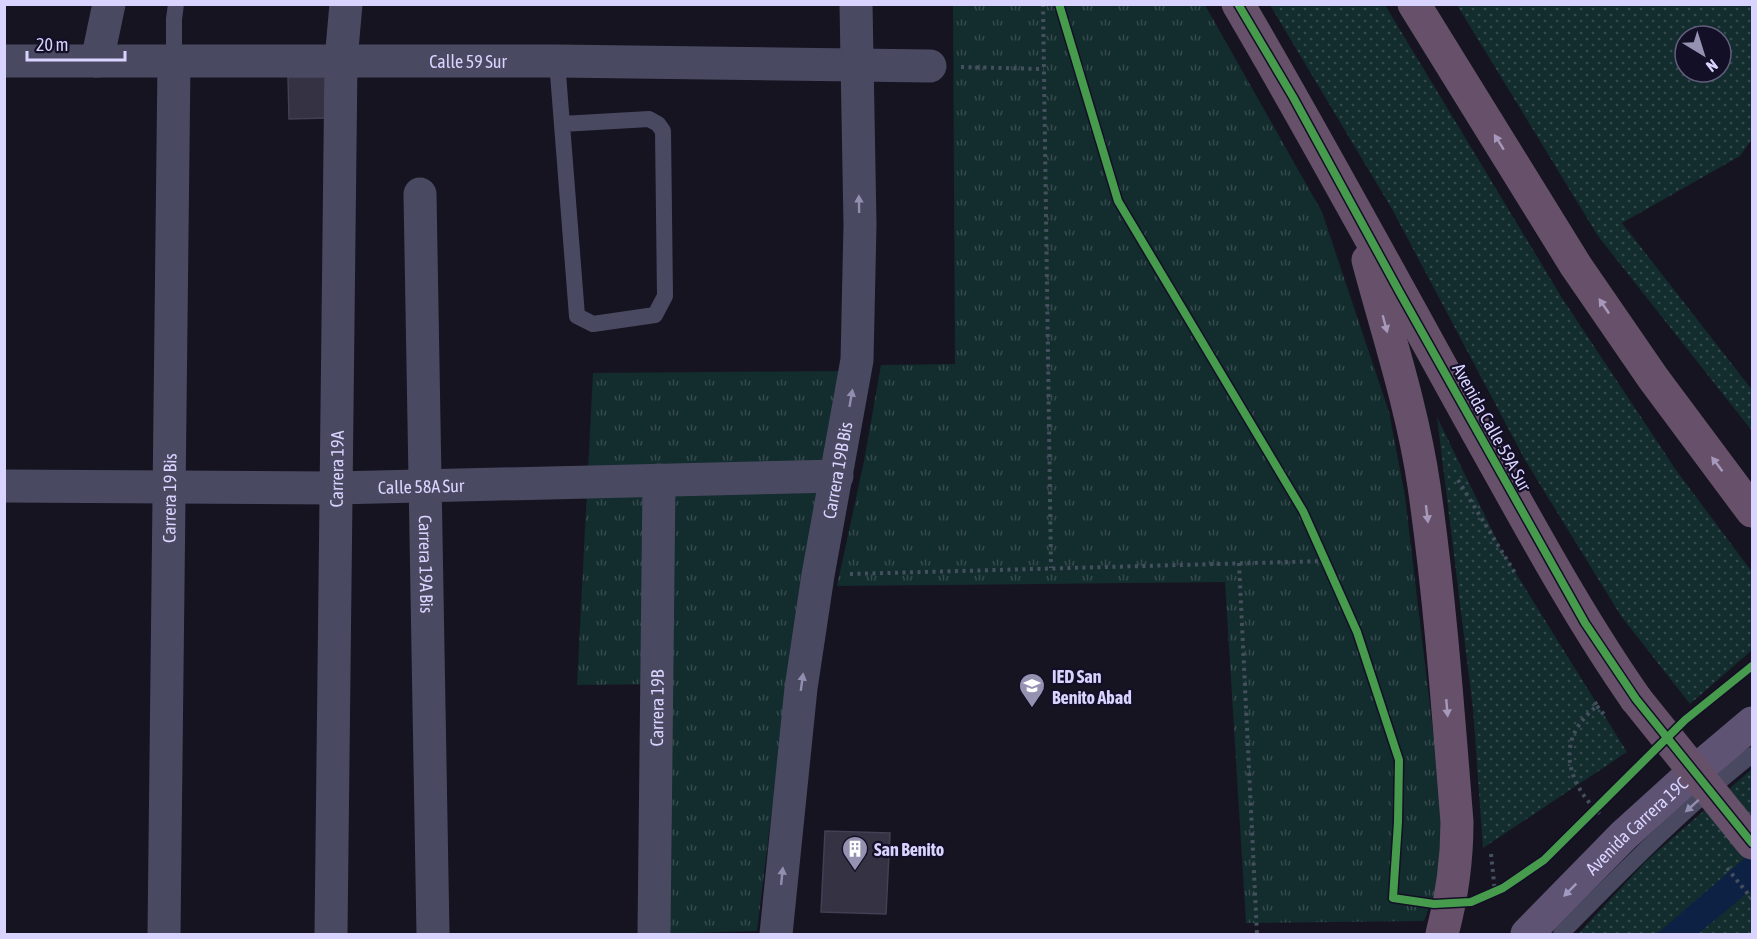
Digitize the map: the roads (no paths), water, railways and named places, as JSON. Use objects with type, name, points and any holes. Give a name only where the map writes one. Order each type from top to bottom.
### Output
[{"type":"highway","name":"Avenida Calle 59A Sur","points":[[1238,4],[1585,623],[1636,699],[1752,843]]},
{"type":"highway","points":[[1414,4],[1576,266],[1653,378],[1750,504]]},
{"type":"highway","points":[[1353,206],[1410,418],[1424,484],[1457,822],[1457,852],[1443,934]]},
{"type":"main road","name":"Avenida Carrera 19C","points":[[1527,934],[1623,836],[1752,723]]},
{"type":"street","points":[[97,61],[109,4]]},
{"type":"street","name":"Carrera 19A","points":[[331,934],[341,60],[345,4]]},
{"type":"street","name":"Carrera 19B Bis","points":[[776,934],[801,688],[818,575],[857,360],[860,225],[856,4]]},
{"type":"street","name":"Calle 59 Sur","points":[[4,61],[557,61],[930,66]]},
{"type":"street","name":"Carrera 19 Bis","points":[[164,934],[174,61]]},
{"type":"street","name":"Carrera 19A Bis","points":[[420,194],[433,934]]},
{"type":"street","name":"Calle 58A Sur","points":[[4,486],[336,488],[837,476]]},
{"type":"street","name":"Carrera 19B","points":[[654,934],[659,480]]},
{"type":"lane","points":[[174,61],[176,4]]},
{"type":"lane","points":[[557,61],[562,124],[578,316],[593,324],[655,315],[665,296],[663,131],[650,119],[562,124]]},
{"type":"lane","points":[[1561,934],[1643,850],[1752,755]]},
{"type":"water","points":[[1752,852],[1752,889],[1698,934],[1657,934]]},
{"type":"place","name":"IED San Benito Abad","points":[[1032,709]]},
{"type":"place","name":"San Benito","points":[[855,872]]}]
